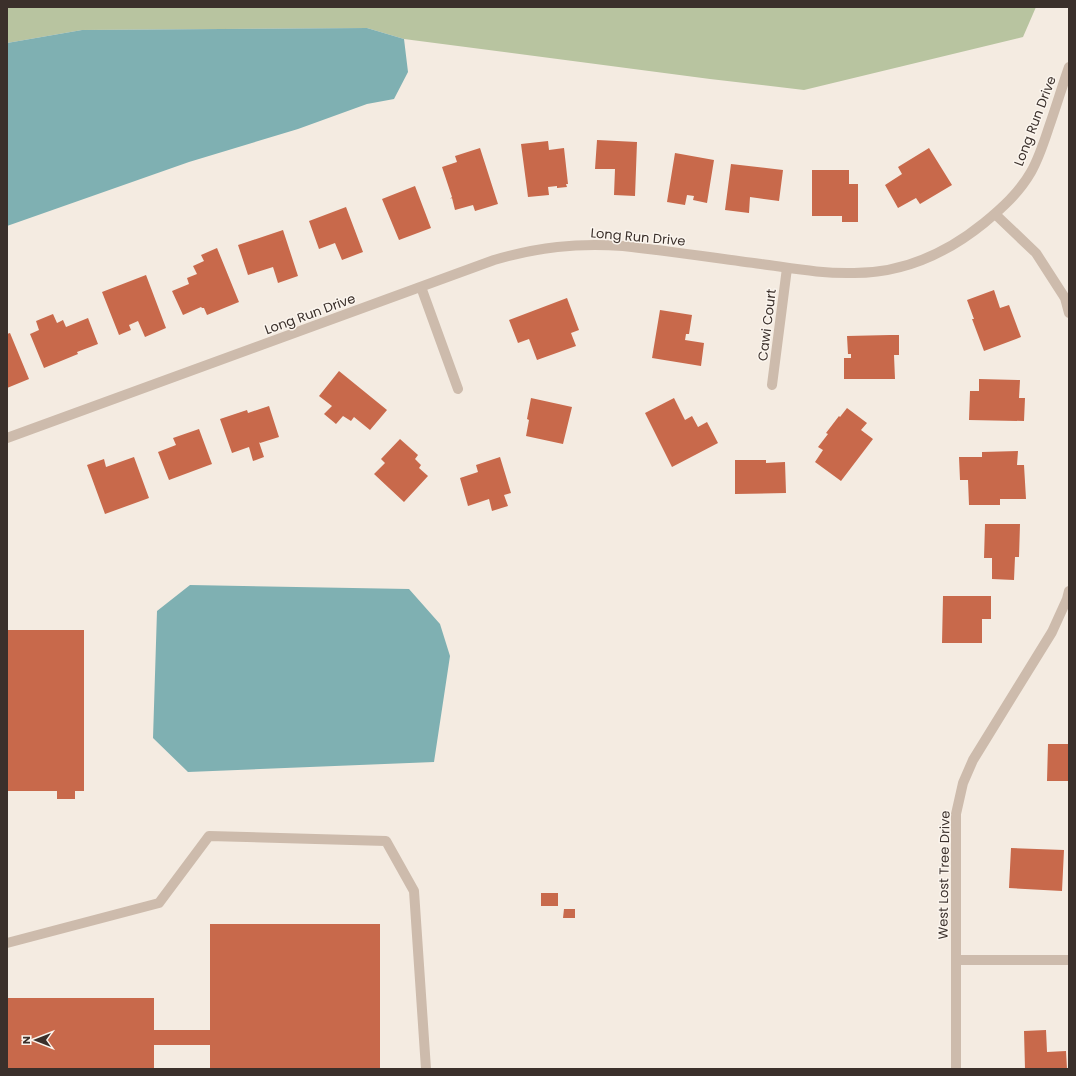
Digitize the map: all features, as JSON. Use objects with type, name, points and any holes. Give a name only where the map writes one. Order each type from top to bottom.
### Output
[{"type":"street","name":"Long Run Drive","points":[[7,438],[501,258],[537,249],[568,245],[600,244],[787,268],[852,274],[868,273],[895,268],[926,258],[964,238],[1011,200],[1032,171],[1046,137],[1069,67]]},
{"type":"street","points":[[995,214],[1036,253],[1065,298],[1069,313]]},
{"type":"street","name":"Cawi Court","points":[[772,385],[787,268]]},
{"type":"street","points":[[421,287],[458,389]]},
{"type":"street","name":"West Lost Tree Drive","points":[[956,1069],[956,814],[963,783],[973,760],[1052,632],[1067,599],[1069,591]]},
{"type":"street","points":[[7,943],[159,903],[209,836],[386,841],[414,891],[426,1069]]},
{"type":"street","points":[[956,960],[1069,960]]},
{"type":"green space","points":[[7,7],[1036,7],[1023,37],[804,90],[404,39],[367,28],[82,30],[7,43]]},
{"type":"water","points":[[367,28],[404,39],[408,72],[394,99],[367,104],[298,129],[189,162],[7,226],[7,43],[82,30]]},
{"type":"water","points":[[190,585],[409,589],[440,624],[450,656],[434,762],[188,772],[153,738],[157,611]]},
{"type":"building","points":[[597,140],[637,142],[635,196],[614,195],[615,169],[595,169]]},
{"type":"building","points":[[548,141],[549,150],[564,148],[568,184],[566,184],[567,187],[548,187],[549,195],[528,197],[521,144]]},
{"type":"building","points":[[480,148],[498,204],[475,211],[473,205],[455,210],[452,198],[450,199],[452,197],[442,167],[457,162],[455,156]]},
{"type":"building","points":[[929,148],[952,185],[920,204],[916,198],[898,208],[885,185],[902,174],[898,167]]},
{"type":"building","points":[[675,153],[714,160],[707,203],[693,200],[694,196],[687,195],[685,205],[667,202]]},
{"type":"building","points":[[731,164],[783,170],[779,201],[750,197],[749,213],[725,210]]},
{"type":"building","points":[[812,170],[849,170],[849,184],[858,184],[858,222],[842,222],[842,216],[812,216]]},
{"type":"building","points":[[415,186],[431,228],[399,240],[382,199]]},
{"type":"building","points":[[346,207],[363,252],[342,260],[335,243],[319,249],[309,221]]},
{"type":"building","points":[[283,230],[298,276],[278,283],[273,267],[248,275],[238,245]]},
{"type":"building","points":[[217,248],[239,302],[207,315],[204,308],[201,307],[183,315],[172,291],[189,284],[187,278],[197,274],[193,266],[204,261],[201,255]]},
{"type":"building","points":[[146,275],[166,328],[145,337],[138,321],[129,325],[131,330],[119,335],[102,292]]},
{"type":"building","points":[[994,290],[1000,308],[1009,305],[1021,337],[984,351],[972,319],[974,319],[967,300]]},
{"type":"building","points":[[567,298],[579,330],[571,333],[576,346],[537,360],[529,339],[518,343],[509,320]]},
{"type":"building","points":[[660,310],[692,315],[689,334],[686,334],[685,340],[704,343],[701,366],[652,358]]},
{"type":"building","points":[[53,314],[57,323],[63,320],[66,327],[88,318],[98,344],[77,352],[78,354],[44,368],[30,334],[39,330],[36,321]]},
{"type":"building","points":[[10,333],[29,379],[7,388],[7,334]]},
{"type":"building","points":[[899,335],[899,355],[894,355],[895,379],[844,379],[844,358],[851,358],[851,354],[848,354],[847,336]]},
{"type":"building","points":[[339,371],[387,410],[370,430],[354,417],[351,421],[343,416],[336,424],[324,414],[332,406],[319,396]]},
{"type":"building","points":[[979,379],[1020,380],[1019,398],[1025,398],[1024,421],[969,420],[970,391],[979,391]]},
{"type":"building","points":[[531,398],[572,407],[563,444],[526,436],[529,420],[527,419]]},
{"type":"building","points":[[674,398],[685,420],[692,416],[698,427],[707,422],[718,443],[672,467],[645,413]]},
{"type":"building","points":[[269,406],[279,437],[260,443],[259,442],[264,457],[253,461],[249,447],[232,453],[220,419],[247,410],[248,413]]},
{"type":"building","points":[[847,408],[867,423],[861,430],[873,439],[841,481],[815,462],[823,450],[818,447],[828,434],[826,433]]},
{"type":"building","points":[[199,429],[212,464],[169,480],[158,452],[176,445],[173,438]]},
{"type":"building","points":[[400,439],[418,455],[415,459],[421,465],[419,468],[428,476],[404,502],[374,474],[385,463],[381,459]]},
{"type":"building","points":[[1018,451],[1017,465],[1024,465],[1026,499],[1000,499],[1000,505],[969,505],[968,480],[960,480],[959,457],[982,457],[982,452]]},
{"type":"building","points":[[134,457],[149,498],[105,514],[87,465],[104,459],[106,467]]},
{"type":"building","points":[[500,457],[511,493],[504,495],[508,506],[492,511],[489,499],[468,506],[460,478],[478,472],[476,465]]},
{"type":"building","points":[[735,460],[766,460],[766,463],[785,462],[786,493],[735,494]]},
{"type":"building","points":[[985,524],[1020,524],[1019,557],[1015,557],[1014,580],[992,579],[992,558],[984,558]]},
{"type":"building","points":[[943,596],[991,596],[991,619],[982,619],[982,643],[942,643]]},
{"type":"building","points":[[7,630],[84,630],[84,791],[75,791],[75,799],[57,799],[57,791],[7,791]]},
{"type":"building","points":[[1048,744],[1069,744],[1069,781],[1047,781]]},
{"type":"building","points":[[1011,848],[1064,850],[1062,891],[1009,888]]},
{"type":"building","points":[[541,893],[558,893],[558,906],[541,906]]},
{"type":"building","points":[[564,909],[575,909],[575,918],[563,918]]},
{"type":"building","points":[[210,924],[380,924],[380,1069],[210,1069],[210,1045],[154,1045],[154,1069],[7,1069],[7,998],[154,998],[154,1030],[210,1030]]},
{"type":"building","points":[[1046,1030],[1047,1052],[1066,1051],[1067,1069],[1025,1069],[1024,1031]]}]
